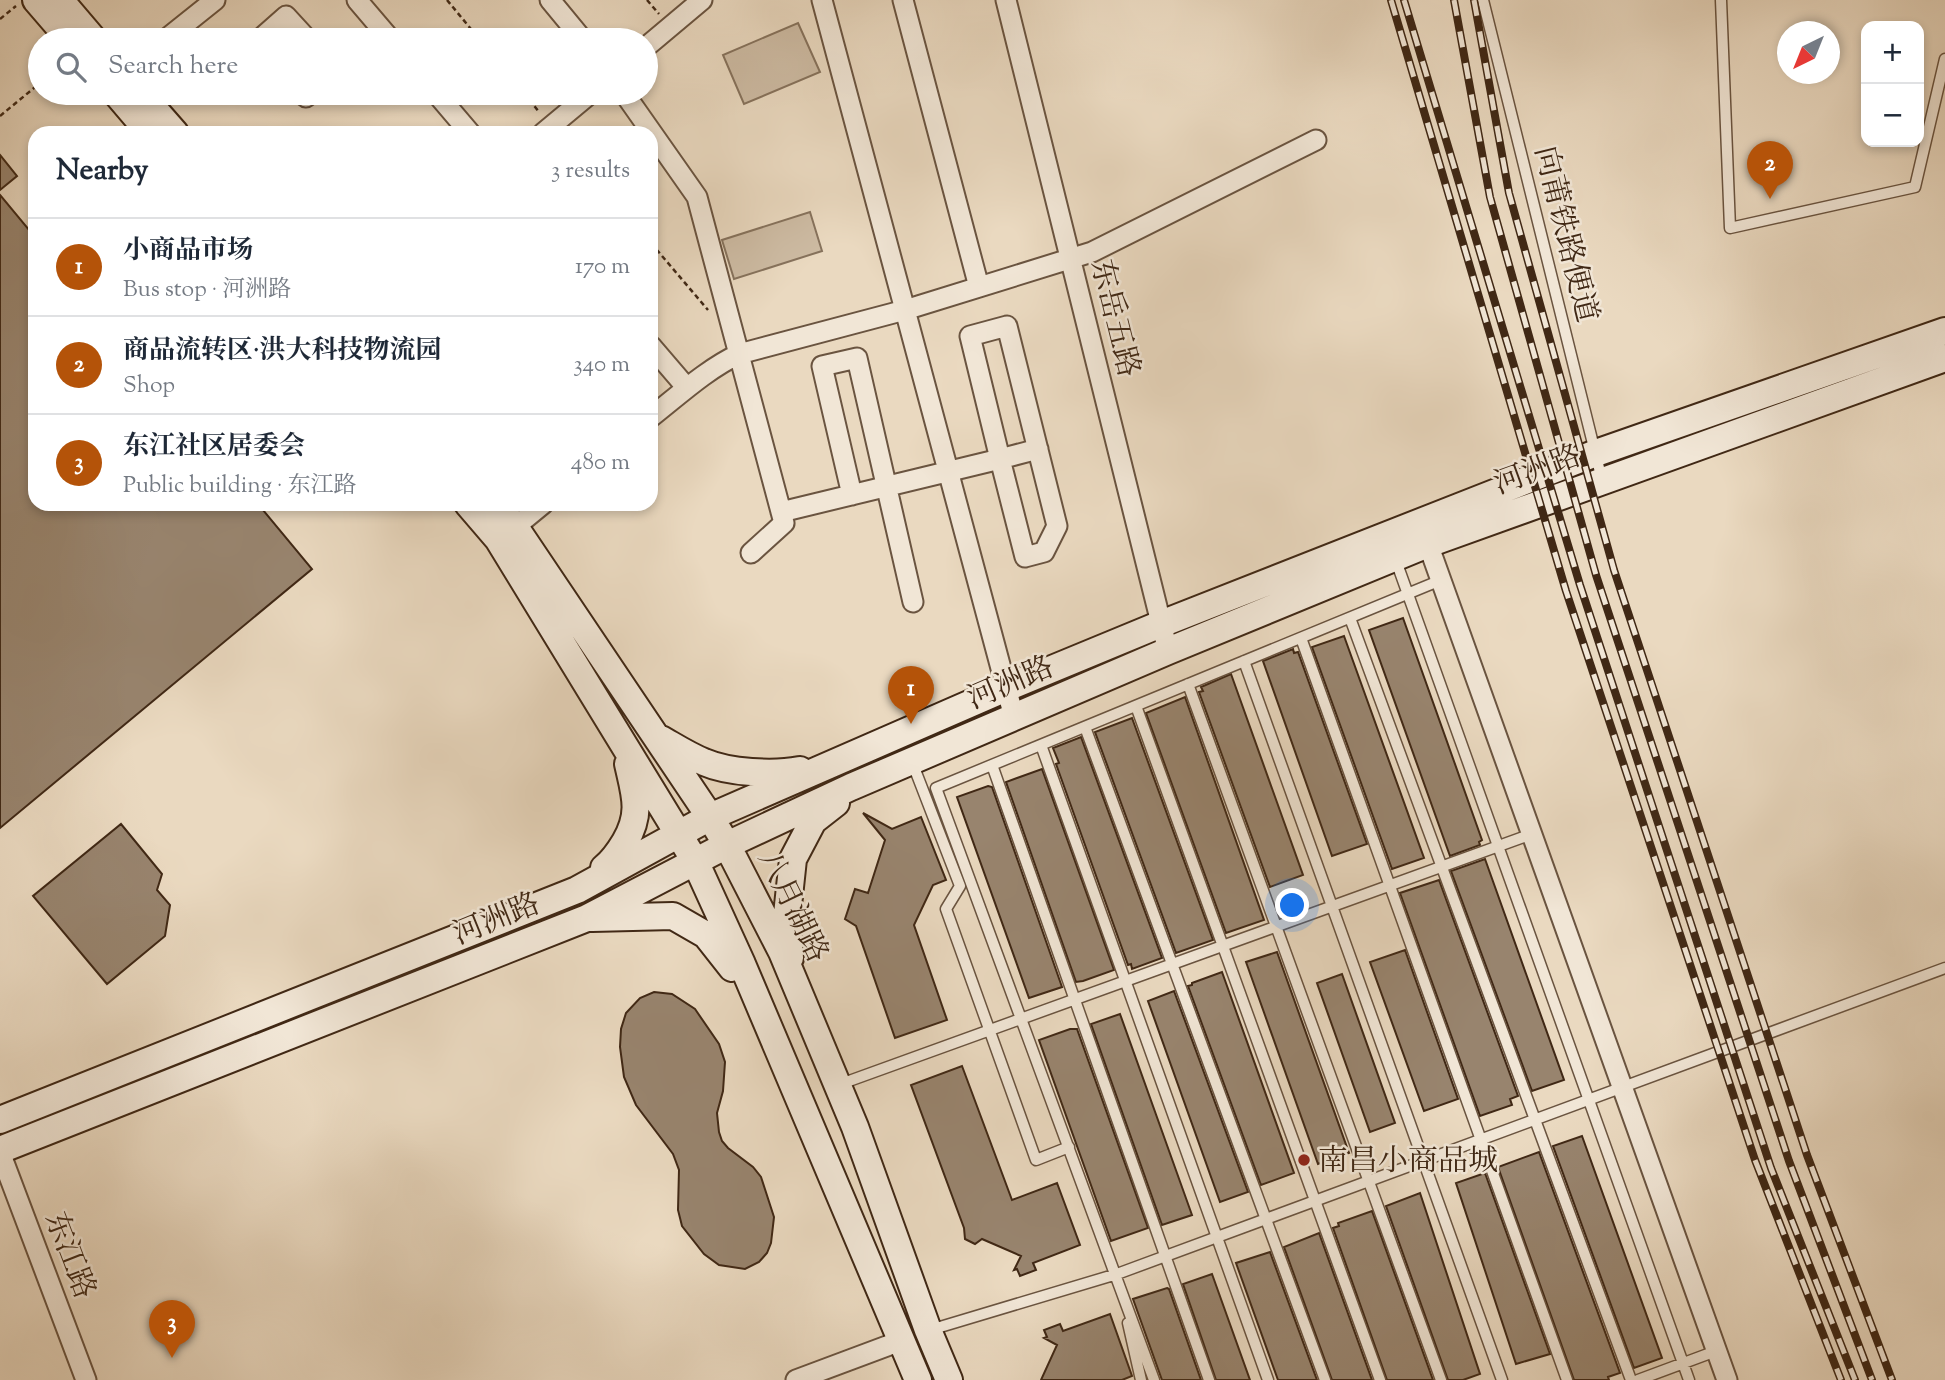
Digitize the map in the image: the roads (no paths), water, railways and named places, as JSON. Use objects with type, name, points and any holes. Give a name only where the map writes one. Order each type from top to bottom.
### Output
[{"type":"main road","points":[[36,0],[60,28]]},
{"type":"main road","points":[[60,0],[84,28]]},
{"type":"main road","points":[[126,105],[144,126]]},
{"type":"main road","points":[[150,105],[169,126]]},
{"type":"main road","points":[[0,1120],[577,890],[710,817],[1006,688],[1161,624],[1596,453],[1945,331]]},
{"type":"main road","name":"河洲路","points":[[0,1151],[587,918],[727,845],[862,782],[1168,651],[1428,544],[1945,358]]},
{"type":"main road","points":[[474,511],[498,539],[695,861],[918,1380]]},
{"type":"main road","name":"八月湖路","points":[[502,511],[727,845],[791,974],[859,1140],[928,1330],[949,1380]]},
{"type":"main road","points":[[656,737],[705,763],[754,772],[786,773],[833,763]]},
{"type":"main road","points":[[577,890],[614,860],[635,826],[636,798],[623,742]]},
{"type":"main road","points":[[791,974],[787,915],[793,859],[813,821],[862,782]]},
{"type":"main road","points":[[587,918],[673,916],[706,935],[756,998]]},
{"type":"street","points":[[180,28],[215,0]]},
{"type":"street","points":[[357,0],[376,28]]},
{"type":"street","points":[[550,0],[573,28]]},
{"type":"street","points":[[658,37],[702,0]]},
{"type":"street","points":[[822,0],[1014,717]]},
{"type":"street","points":[[904,0],[979,287]]},
{"type":"street","name":"东岳五路","points":[[1006,0],[1168,651]]},
{"type":"street","points":[[272,28],[286,16],[297,28]]},
{"type":"street","points":[[446,105],[464,126]]},
{"type":"street","points":[[551,126],[577,105]]},
{"type":"street","points":[[632,105],[647,126]]},
{"type":"street","points":[[658,411],[687,388],[739,354],[905,310],[1092,253],[1317,140]]},
{"type":"street","points":[[658,141],[697,197],[784,523],[751,554]]},
{"type":"street","points":[[1007,327],[1057,526],[1044,552],[1025,557],[1000,459],[970,336],[1007,327]]},
{"type":"street","points":[[658,354],[687,388]]},
{"type":"street","points":[[852,495],[822,366],[857,358],[913,602]]},
{"type":"street","points":[[781,512],[1038,449]]},
{"type":"street","points":[[515,527],[534,511]]},
{"type":"street","points":[[1428,544],[1727,1380]]},
{"type":"street","name":"东江路","points":[[0,1151],[86,1380]]},
{"type":"street","points":[[796,1380],[903,1340]]},
{"type":"lane","name":"向莆铁路便道","points":[[1483,0],[1603,480]]},
{"type":"lane","points":[[1721,0],[1730,228],[1915,187],[1945,59]]},
{"type":"lane","points":[[1395,558],[1689,1380]]},
{"type":"lane","points":[[1154,1380],[936,788],[1441,580]]},
{"type":"lane","points":[[1350,618],[1631,1380]]},
{"type":"lane","points":[[1301,638],[1567,1380]]},
{"type":"lane","points":[[1244,661],[1502,1380]]},
{"type":"lane","points":[[1188,684],[1441,1380]]},
{"type":"lane","points":[[1136,706],[1380,1380]]},
{"type":"lane","points":[[1085,727],[1325,1380]]},
{"type":"lane","points":[[1041,745],[1268,1380]]},
{"type":"lane","points":[[912,761],[960,886],[946,909],[1036,1160],[1069,1147]]},
{"type":"lane","points":[[992,765],[1209,1380]]},
{"type":"lane","points":[[837,1085],[1532,834]]},
{"type":"lane","points":[[903,1340],[928,1330],[1117,1274],[1945,968]]},
{"type":"lane","points":[[1117,1274],[1141,1380]]},
{"type":"lane","points":[[1638,1380],[1716,1351]]},
{"type":"railway","points":[[1391,0],[1566,591],[1755,1160],[1841,1380]]},
{"type":"railway","points":[[1404,0],[1580,585],[1771,1168],[1855,1380]]},
{"type":"railway","points":[[1454,0],[1490,197],[1596,575],[1789,1161],[1872,1380]]},
{"type":"railway","points":[[1474,0],[1509,193],[1614,570],[1807,1155],[1892,1380]]},
{"type":"place","name":"商品流转区·洪大科技物流园","points":[[1770,199]]},
{"type":"place","name":"小商品市场","points":[[911,724]]},
{"type":"place","name":"南昌小商品城","points":[[1304,1160]]},
{"type":"place","name":"东江社区居委会","points":[[172,1358]]}]
